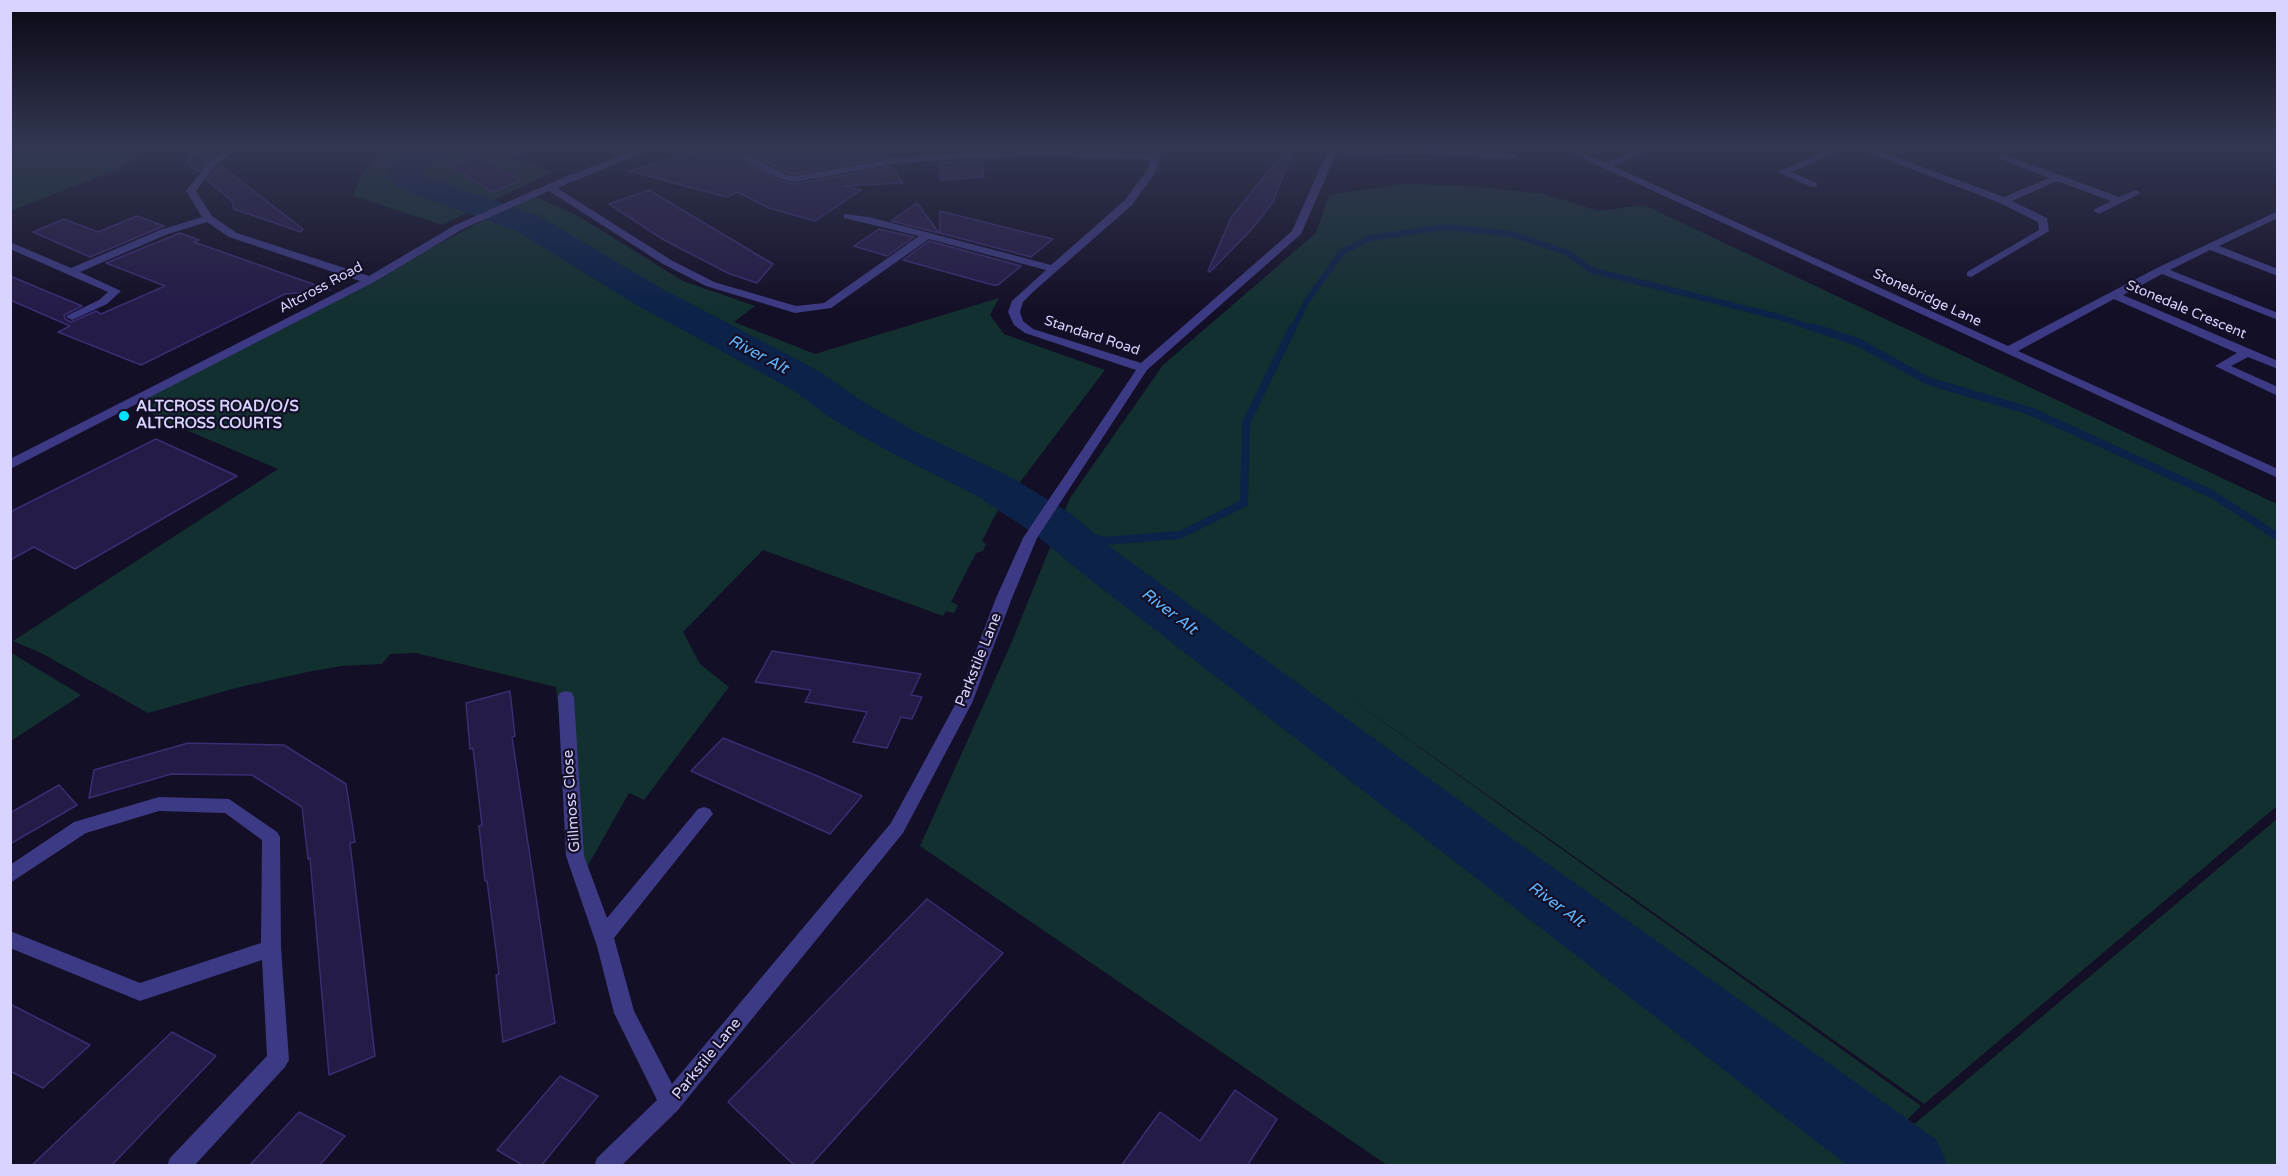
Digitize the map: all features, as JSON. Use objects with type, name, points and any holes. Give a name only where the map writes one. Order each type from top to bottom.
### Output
[{"type":"street","points":[[198,203],[208,218],[233,235],[370,280]]},
{"type":"street","name":"Altcross Road","points":[[10,465],[370,280],[459,227],[514,203]]},
{"type":"street","points":[[572,203],[675,267],[710,284],[795,310],[827,306],[928,235]]},
{"type":"street","name":"Standard Road","points":[[1128,203],[1018,301],[1014,312],[1018,323],[1029,332],[1143,368]]},
{"type":"street","name":"Parkstile Lane","points":[[604,1166],[670,1103],[897,828],[964,703],[1004,598],[1030,538],[1143,368],[1297,232],[1310,203]]},
{"type":"street","name":"Stonebridge Lane","points":[[1686,203],[2277,474]]},
{"type":"street","points":[[1971,274],[2044,231],[2043,220],[2008,203]]},
{"type":"street","points":[[2099,211],[2115,203]]},
{"type":"street","name":"Stonedale Crescent","points":[[2008,351],[2161,270],[2277,214]]},
{"type":"street","points":[[848,216],[1053,268]]},
{"type":"street","points":[[72,271],[164,232],[208,218]]},
{"type":"street","points":[[10,245],[115,291],[103,302],[72,317]]},
{"type":"street","points":[[2211,247],[2277,273]]},
{"type":"street","points":[[10,260],[27,253]]},
{"type":"street","name":"Stonedale Crescent","points":[[2161,270],[2277,317]]},
{"type":"street","name":"Stonedale Crescent","points":[[2114,295],[2277,365]]},
{"type":"street","name":"Stonedale Crescent","points":[[2247,353],[2221,366],[2277,392]]},
{"type":"street","name":"Gillmoss Close","points":[[566,697],[575,856],[604,936],[624,1013],[670,1103]]},
{"type":"street","points":[[10,875],[81,827],[159,804],[229,806],[271,837],[271,948],[278,1060],[178,1166]]},
{"type":"street","points":[[604,936],[704,814]]},
{"type":"street","points":[[10,939],[140,992],[271,948]]},
{"type":"green space","points":[[11,203],[32,203],[11,211]]},
{"type":"green space","points":[[374,203],[488,203],[442,225]]},
{"type":"green space","points":[[517,203],[549,203],[578,216],[683,281],[755,306],[734,322],[815,354],[999,298],[990,315],[1004,334],[1105,370],[995,515],[982,541],[986,544],[983,551],[976,553],[951,602],[958,605],[954,613],[946,611],[943,616],[763,550],[683,632],[700,664],[729,687],[644,800],[629,793],[578,883],[556,687],[416,653],[390,654],[382,664],[342,666],[312,671],[236,688],[148,713],[41,653],[13,641],[278,469],[158,418],[137,402]]},
{"type":"green space","points":[[1326,203],[1573,203],[1599,211],[1644,205],[2277,504],[2277,806],[1924,1104],[1339,690],[1921,1106],[1861,1165],[1387,1165],[920,846],[1010,646],[1070,498],[1163,365],[1316,233]]},
{"type":"green space","points":[[10,652],[81,695],[11,741],[10,741]]},
{"type":"green space","points":[[2277,819],[2277,1165],[1865,1165],[1931,1110]]},
{"type":"building","points":[[232,203],[269,203],[303,229],[301,232],[234,209]]},
{"type":"building","points":[[671,203],[773,264],[757,283],[730,274],[664,240],[609,204]]},
{"type":"building","points":[[759,203],[842,203],[815,221],[769,208]]},
{"type":"building","points":[[917,203],[939,233],[891,221]]},
{"type":"building","points":[[1243,203],[1272,203],[1251,230],[1210,272],[1208,271],[1231,218]]},
{"type":"building","points":[[940,211],[1053,239],[1031,257],[940,233]]},
{"type":"building","points":[[137,216],[164,226],[90,257],[33,232],[64,219],[98,232]]},
{"type":"building","points":[[879,229],[914,237],[887,256],[854,246]]},
{"type":"building","points":[[180,233],[199,240],[194,242],[330,290],[285,294],[141,365],[58,332],[70,326],[10,300],[10,276],[82,306],[64,315],[65,319],[71,322],[96,311],[101,314],[165,286],[106,263]]},
{"type":"building","points":[[929,241],[1021,266],[998,285],[993,285],[903,260]]},
{"type":"building","points":[[156,439],[237,476],[75,569],[34,547],[10,560],[10,512]]},
{"type":"building","points":[[772,651],[921,674],[911,695],[922,697],[912,719],[901,717],[887,748],[853,742],[867,712],[805,702],[811,690],[755,682]]},
{"type":"building","points":[[510,691],[515,736],[512,737],[555,1023],[503,1042],[496,975],[499,974],[487,881],[485,881],[479,826],[482,825],[473,748],[470,749],[466,703]]},
{"type":"building","points":[[723,738],[862,796],[830,834],[691,771]]},
{"type":"building","points":[[188,743],[284,745],[346,784],[355,842],[350,843],[375,1056],[329,1075],[310,858],[308,859],[302,807],[252,775],[171,774],[89,798],[94,770]]},
{"type":"building","points":[[59,785],[77,805],[10,844],[10,813]]},
{"type":"building","points":[[927,899],[1003,953],[810,1166],[795,1166],[728,1102]]},
{"type":"building","points":[[10,1004],[90,1045],[43,1088],[10,1071]]},
{"type":"building","points":[[172,1032],[216,1056],[111,1166],[31,1166]]},
{"type":"building","points":[[560,1076],[598,1096],[541,1166],[524,1166],[497,1150]]},
{"type":"building","points":[[1235,1090],[1277,1119],[1247,1166],[1121,1166],[1160,1112],[1200,1141]]},
{"type":"building","points":[[299,1112],[345,1136],[319,1166],[249,1166]]},
{"type":"waterway","name":"River Alt","points":[[470,203],[529,224],[646,295],[805,380],[847,410],[899,440],[993,486],[1053,524],[1100,563],[1482,850],[1859,1130],[1911,1166]]},
{"type":"waterway","points":[[1293,329],[1306,302],[1342,252],[1370,238],[1445,227],[1512,234],[1566,252],[1591,270],[1779,317],[1816,329]]},
{"type":"waterway","points":[[1053,524],[1104,541],[1180,535],[1244,503],[1246,423],[1293,327]]},
{"type":"waterway","points":[[1812,327],[1858,342],[1928,381],[2030,411],[2212,494],[2278,537]]},
{"type":"place","name":"ALTCROSS ROAD/O/S ALTCROSS COURTS","points":[[124,416]]}]
